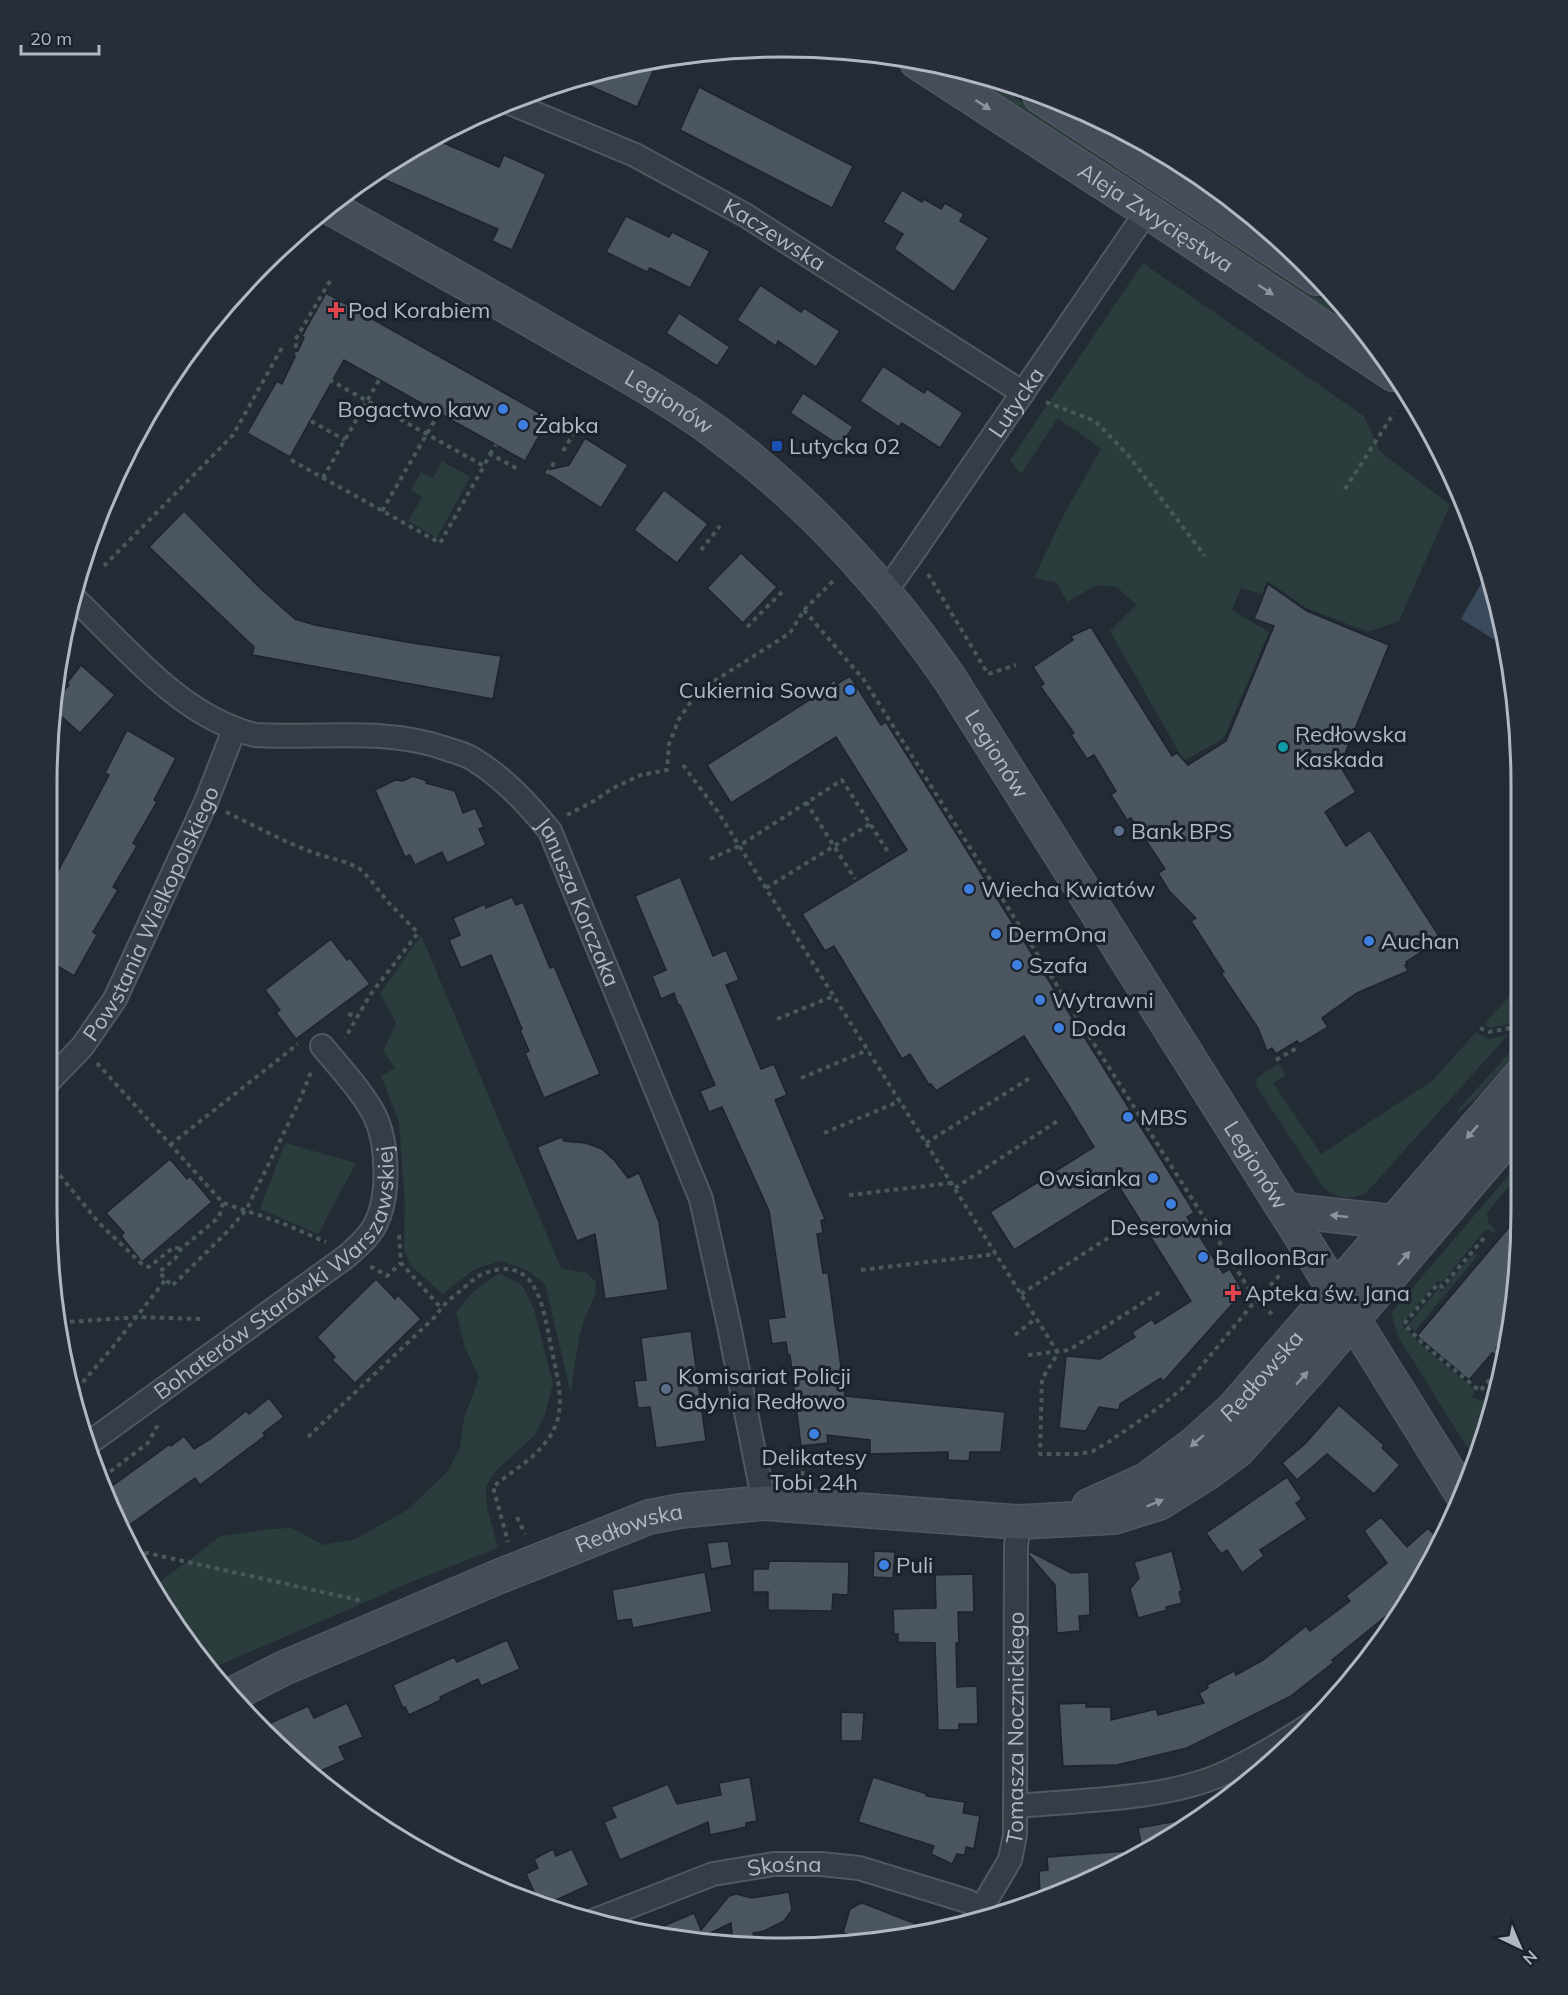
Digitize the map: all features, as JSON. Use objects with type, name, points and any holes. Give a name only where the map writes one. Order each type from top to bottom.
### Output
[{"type":"street","name":"Aleja Zwycięstwa","points":[[934,73],[1376,363]]},
{"type":"street","name":"Kaczewska","points":[[520,107],[635,155],[745,215],[1023,393]]},
{"type":"street","name":"Aleja Zwycięstwa","points":[[1070,115],[1282,255]]},
{"type":"street","name":"Legionów","points":[[336,211],[496,299],[696,418],[754,462],[833,534],[918,633],[950,680],[1457,1486]]},
{"type":"street","name":"Lutycka","points":[[882,590],[896,577],[1147,211]]},
{"type":"street","name":"Janusza Korczaka","points":[[80,603],[167,688],[200,713],[234,730],[255,735],[281,736],[384,735],[434,744],[471,757],[498,776],[524,799],[550,831],[701,1199],[764,1503]]},
{"type":"street","name":"Powstania Wielkopolskiego","points":[[57,1073],[82,1047],[115,999],[206,802],[234,730]]},
{"type":"street","name":"Bohaterów Starówki Warszawskiej","points":[[94,1439],[347,1256],[375,1226],[380,1213],[384,1184],[385,1157],[382,1134],[365,1100],[322,1046]]},
{"type":"street","name":"Redłowska","points":[[1057,1520],[1146,1480],[1192,1446],[1234,1408],[1511,1087]]},
{"type":"street","name":"Redłowska","points":[[238,1691],[284,1668],[500,1576],[649,1517],[681,1511],[764,1503],[1019,1522],[1114,1517],[1159,1503],[1207,1473],[1238,1450],[1511,1134]]},
{"type":"street","points":[[1285,1210],[1394,1222]]},
{"type":"street","name":"Tomasza Nocznickiego","points":[[979,1911],[1010,1860],[1015,1835],[1017,1806],[1016,1546],[1019,1522]]},
{"type":"street","points":[[1017,1806],[1143,1794],[1192,1784],[1224,1773],[1276,1746]]},
{"type":"street","name":"Skośna","points":[[607,1916],[713,1874],[774,1864],[821,1864],[859,1868],[967,1900],[974,1912]]},
{"type":"path","points":[[330,281],[296,340],[298,359],[301,364],[484,466]]},
{"type":"path","points":[[104,566],[233,435],[284,344]]},
{"type":"path","points":[[323,478],[379,380]]},
{"type":"path","points":[[1023,393],[1095,421],[1128,455],[1205,556]]},
{"type":"path","points":[[382,511],[438,413]]},
{"type":"path","points":[[1345,489],[1394,413]]},
{"type":"path","points":[[311,421],[345,440]]},
{"type":"path","points":[[562,451],[577,428]]},
{"type":"path","points":[[291,460],[440,543],[496,445]]},
{"type":"path","points":[[490,454],[518,469]]},
{"type":"path","points":[[548,474],[555,461]]},
{"type":"path","points":[[700,550],[720,526]]},
{"type":"path","points":[[927,572],[988,674],[1016,665]]},
{"type":"path","points":[[567,816],[613,788],[641,775],[667,770],[669,744],[679,719],[690,703],[708,685],[790,633],[804,610],[841,573]]},
{"type":"path","points":[[747,627],[785,589]]},
{"type":"path","points":[[804,610],[864,680],[1256,1299],[1272,1314]]},
{"type":"path","points":[[683,765],[718,812],[1058,1353]]},
{"type":"path","points":[[710,859],[739,846],[842,780],[890,855]]},
{"type":"path","points":[[806,802],[855,879]]},
{"type":"path","points":[[222,810],[285,841],[360,869],[418,933],[370,995],[357,1016],[348,1014]]},
{"type":"path","points":[[766,888],[870,824]]},
{"type":"path","points":[[777,1019],[834,996]]},
{"type":"path","points":[[1480,1028],[1489,1032],[1511,1028]]},
{"type":"path","points":[[170,1145],[306,1038],[322,1046],[299,1102],[246,1210],[172,1286],[159,1272],[219,1217],[223,1203]]},
{"type":"path","points":[[1276,1060],[1297,1047]]},
{"type":"path","points":[[801,1078],[868,1050]]},
{"type":"path","points":[[100,1067],[223,1203],[328,1243],[319,1250]]},
{"type":"path","points":[[926,1143],[1030,1078]]},
{"type":"path","points":[[824,1132],[900,1101]]},
{"type":"path","points":[[955,1188],[1059,1120]]},
{"type":"path","points":[[57,1172],[99,1223],[143,1265],[149,1267],[174,1247],[182,1249]]},
{"type":"path","points":[[849,1195],[952,1183]]},
{"type":"path","points":[[1021,1294],[1125,1227]]},
{"type":"path","points":[[1484,1238],[1442,1287],[1438,1284],[1404,1324],[1423,1344],[1480,1391],[1491,1378]]},
{"type":"path","points":[[861,1270],[996,1254]]},
{"type":"path","points":[[387,1276],[401,1263]]},
{"type":"path","points":[[308,1437],[475,1277],[490,1270],[511,1269],[527,1278],[537,1290],[561,1404],[554,1430],[545,1445],[493,1487],[511,1550]]},
{"type":"path","points":[[1058,1353],[1042,1378],[1040,1454],[1079,1454],[1093,1451],[1161,1406],[1185,1386],[1256,1299],[1282,1273]]},
{"type":"path","points":[[79,1386],[166,1279]]},
{"type":"path","points":[[1028,1355],[1069,1350],[1163,1290]]},
{"type":"path","points":[[66,1322],[137,1317],[202,1319]]},
{"type":"path","points":[[1015,1335],[1036,1318]]},
{"type":"path","points":[[1493,1349],[1497,1353]]},
{"type":"path","points":[[107,1474],[148,1443],[157,1430],[160,1420]]},
{"type":"path","points":[[775,1459],[804,1459],[801,1485]]},
{"type":"path","points":[[517,1517],[526,1536]]},
{"type":"path","points":[[143,1554],[147,1553],[368,1602]]},
{"type":"shaded area","points":[[986,86],[1009,93],[1332,306],[1346,323]]},
{"type":"shaded area","points":[[1143,263],[1364,416],[1380,451],[1450,505],[1399,621],[1368,632],[1306,608],[1267,581],[1262,594],[1241,588],[1232,610],[1269,632],[1224,738],[1184,761],[1110,631],[1136,605],[1117,587],[1097,585],[1067,602],[1057,583],[1034,578],[1064,514],[1101,449],[1058,418],[1021,474],[1010,460]]},
{"type":"shaded area","points":[[442,461],[470,477],[437,538],[408,521],[422,497],[411,490],[421,472],[433,478]]},
{"type":"shaded area","points":[[421,935],[561,1268],[587,1273],[596,1282],[595,1294],[580,1335],[571,1394],[545,1284],[528,1271],[501,1261],[475,1269],[443,1294],[410,1265],[404,1249],[405,1206],[399,1122],[381,1076],[395,1068],[383,1051],[396,1023],[380,994]]},
{"type":"shaded area","points":[[1511,995],[1511,1024],[1490,1028],[1484,1024]]},
{"type":"shaded area","points":[[1476,1032],[1489,1039],[1508,1035],[1366,1193],[1354,1197],[1348,1198],[1332,1194],[1322,1186],[1255,1084],[1258,1077],[1278,1064],[1286,1075],[1273,1083],[1321,1154],[1432,1081]]},
{"type":"shaded area","points":[[1511,1051],[1511,1059],[1477,1097],[1459,1112],[1457,1111]]},
{"type":"shaded area","points":[[285,1143],[356,1163],[318,1234],[260,1209]]},
{"type":"shaded area","points":[[1511,1157],[1511,1163],[1409,1281],[1406,1278]]},
{"type":"shaded area","points":[[1511,1173],[1511,1183],[1487,1213],[1488,1222],[1498,1234],[1487,1230],[1483,1232],[1442,1283],[1438,1281],[1404,1321],[1403,1326],[1422,1346],[1475,1390],[1472,1397],[1481,1400],[1487,1396],[1470,1451],[1399,1338],[1391,1313]]},
{"type":"shaded area","points":[[1473,1254],[1478,1255],[1415,1331],[1408,1325],[1439,1288],[1442,1291]]},
{"type":"shaded area","points":[[499,1273],[522,1285],[534,1309],[553,1384],[545,1414],[535,1435],[496,1471],[486,1486],[487,1508],[498,1548],[416,1580],[217,1666],[159,1582],[221,1536],[292,1528],[323,1545],[356,1539],[407,1510],[447,1472],[460,1448],[464,1419],[479,1377],[465,1348],[456,1312],[473,1292]]},
{"type":"water","points":[[1482,582],[1495,640],[1461,619]]},
{"type":"building","points":[[654,69],[637,107],[587,85]]},
{"type":"building","points":[[699,87],[853,166],[832,208],[680,130]]},
{"type":"building","points":[[442,143],[499,167],[504,155],[546,174],[512,250],[492,241],[498,229],[382,179]]},
{"type":"building","points":[[902,190],[922,202],[924,199],[941,209],[945,203],[964,214],[960,221],[989,238],[954,292],[894,249],[903,234],[883,222]]},
{"type":"building","points":[[626,216],[669,237],[672,232],[710,251],[690,288],[650,268],[647,272],[606,252]]},
{"type":"building","points":[[760,285],[801,312],[804,308],[840,331],[816,367],[778,341],[776,346],[737,320]]},
{"type":"building","points":[[326,293],[549,418],[525,461],[344,360],[290,457],[247,433],[277,381],[282,384],[304,338],[302,336]]},
{"type":"building","points":[[679,313],[730,347],[717,366],[666,333]]},
{"type":"building","points":[[883,366],[924,393],[927,389],[963,413],[940,448],[902,423],[899,427],[860,401]]},
{"type":"building","points":[[803,393],[853,427],[840,446],[790,413]]},
{"type":"building","points":[[585,438],[628,465],[601,508],[543,471],[569,465]]},
{"type":"building","points":[[664,490],[708,524],[677,563],[634,530]]},
{"type":"building","points":[[184,511],[261,589],[295,619],[315,625],[406,642],[501,656],[493,699],[252,655],[254,647],[149,547]]},
{"type":"building","points":[[741,553],[777,587],[743,623],[707,588]]},
{"type":"building","points":[[1268,584],[1307,611],[1389,645],[1340,766],[1356,792],[1325,812],[1346,846],[1370,830],[1441,939],[1406,962],[1408,971],[1357,993],[1322,1018],[1328,1027],[1300,1044],[1297,1041],[1276,1054],[1272,1048],[1267,1051],[1258,1028],[1221,973],[1224,972],[1191,921],[1196,918],[1169,891],[1158,873],[1165,869],[1131,818],[1127,820],[1111,795],[1116,791],[1094,755],[1087,759],[1071,735],[1074,733],[1040,686],[1044,684],[1033,667],[1073,640],[1071,636],[1091,627],[1172,756],[1177,753],[1188,765],[1226,741],[1274,626],[1254,619]]},
{"type":"building","points":[[81,665],[115,695],[80,733],[61,716],[63,692],[69,685],[67,683]]},
{"type":"building","points":[[850,676],[881,725],[886,722],[1188,1202],[1194,1213],[1187,1217],[1223,1273],[1230,1269],[1243,1292],[1163,1382],[1161,1378],[1120,1404],[1119,1410],[1099,1407],[1086,1431],[1059,1428],[1066,1356],[1100,1359],[1135,1337],[1132,1332],[1152,1319],[1155,1324],[1191,1301],[1118,1185],[1014,1250],[990,1212],[1094,1147],[1067,1103],[1024,1036],[936,1091],[931,1084],[929,1085],[910,1054],[902,1059],[834,946],[825,951],[802,914],[907,850],[836,737],[731,803],[707,765],[808,701],[834,680],[837,684]]},
{"type":"building","points":[[127,730],[176,758],[154,800],[157,802],[133,843],[137,846],[113,887],[118,890],[93,932],[97,935],[74,976],[57,966],[57,873],[109,775],[105,773]]},
{"type":"building","points":[[413,776],[427,781],[426,783],[455,791],[463,813],[475,808],[484,827],[479,829],[486,845],[447,863],[442,852],[415,865],[410,855],[405,857],[375,790],[395,780],[403,781]]},
{"type":"building","points":[[680,877],[713,956],[726,950],[739,980],[726,985],[761,1069],[774,1064],[787,1095],[775,1100],[825,1219],[821,1221],[823,1233],[817,1234],[823,1273],[828,1273],[845,1396],[1005,1412],[1001,1452],[970,1452],[969,1461],[948,1460],[948,1452],[870,1454],[870,1440],[827,1435],[828,1443],[801,1446],[790,1355],[788,1355],[786,1342],[772,1344],[768,1319],[785,1317],[769,1211],[722,1107],[709,1112],[700,1091],[715,1085],[680,1005],[674,993],[661,999],[652,976],[666,970],[635,896]]},
{"type":"building","points":[[512,897],[516,905],[523,902],[550,968],[554,966],[600,1074],[544,1098],[525,1053],[529,1051],[520,1030],[522,1029],[491,955],[461,968],[449,940],[460,935],[453,918],[485,904],[486,908]]},
{"type":"building","points":[[331,939],[347,960],[350,958],[370,984],[296,1039],[276,1013],[280,1010],[265,990]]},
{"type":"building","points":[[562,1137],[564,1141],[586,1143],[602,1149],[628,1178],[639,1173],[659,1222],[668,1290],[605,1299],[595,1234],[577,1241],[537,1147]]},
{"type":"building","points":[[170,1159],[187,1179],[190,1176],[212,1202],[142,1262],[121,1236],[124,1233],[106,1213]]},
{"type":"building","points":[[1510,1226],[1505,1306],[1498,1346],[1469,1380],[1417,1336]]},
{"type":"building","points":[[376,1279],[395,1299],[398,1295],[421,1319],[355,1383],[332,1360],[335,1357],[317,1337]]},
{"type":"building","name":"Komisariat Policji Gdynia Redłowo","points":[[691,1331],[706,1441],[656,1448],[650,1407],[638,1408],[634,1381],[646,1380],[641,1338]]},
{"type":"building","points":[[269,1398],[284,1417],[263,1433],[265,1436],[200,1485],[195,1478],[129,1526],[111,1487],[184,1436],[194,1449],[246,1411],[249,1414]]},
{"type":"building","points":[[1339,1405],[1384,1445],[1382,1448],[1400,1465],[1374,1494],[1327,1454],[1297,1480],[1282,1463],[1305,1444]]},
{"type":"building","points":[[1287,1477],[1302,1499],[1296,1503],[1307,1519],[1260,1550],[1264,1556],[1242,1573],[1227,1550],[1221,1554],[1206,1533]]},
{"type":"building","points":[[1381,1517],[1407,1547],[1428,1528],[1435,1535],[1389,1614],[1291,1696],[1187,1748],[1117,1765],[1063,1766],[1059,1704],[1086,1703],[1086,1707],[1111,1707],[1111,1720],[1156,1709],[1158,1715],[1204,1703],[1199,1693],[1208,1688],[1207,1685],[1234,1671],[1236,1675],[1263,1660],[1306,1626],[1310,1631],[1350,1601],[1346,1596],[1387,1563],[1364,1531]]},
{"type":"building","points":[[728,1541],[732,1565],[711,1569],[707,1543]]},
{"type":"building","name":"Puli","points":[[874,1551],[895,1552],[893,1578],[873,1577]]},
{"type":"building","points":[[1029,1551],[1071,1573],[1089,1572],[1090,1615],[1079,1616],[1080,1631],[1057,1633],[1055,1585],[1029,1555]]},
{"type":"building","points":[[1172,1551],[1182,1591],[1179,1592],[1182,1603],[1138,1618],[1130,1589],[1139,1578],[1134,1562]]},
{"type":"building","points":[[769,1561],[849,1562],[848,1595],[833,1594],[832,1611],[768,1610],[768,1592],[753,1592],[753,1569],[768,1569]]},
{"type":"building","points":[[705,1572],[712,1612],[633,1628],[631,1619],[617,1621],[612,1590]]},
{"type":"building","points":[[973,1574],[974,1612],[958,1612],[957,1687],[977,1686],[978,1724],[959,1724],[959,1730],[938,1730],[935,1643],[898,1642],[898,1634],[894,1634],[893,1609],[936,1608],[935,1575]]},
{"type":"building","points":[[507,1640],[520,1669],[481,1686],[478,1679],[409,1715],[405,1707],[403,1708],[393,1685],[454,1657],[457,1662]]},
{"type":"building","points":[[347,1703],[363,1737],[339,1747],[345,1760],[321,1771],[269,1724],[308,1706],[314,1718]]},
{"type":"building","points":[[841,1712],[864,1713],[862,1741],[841,1741]]},
{"type":"building","points":[[750,1777],[757,1821],[746,1823],[746,1827],[710,1835],[708,1822],[620,1860],[604,1822],[616,1817],[611,1807],[668,1784],[677,1804],[721,1795],[719,1783]]},
{"type":"building","points":[[873,1777],[927,1794],[926,1796],[965,1802],[963,1813],[980,1816],[974,1849],[966,1847],[965,1855],[957,1854],[952,1864],[931,1854],[934,1846],[858,1822]]},
{"type":"building","points":[[1179,1821],[1141,1844],[1138,1828]]},
{"type":"building","points":[[553,1849],[556,1856],[572,1849],[589,1885],[555,1900],[535,1894],[526,1874],[538,1868],[534,1859]]},
{"type":"building","points":[[1128,1851],[1040,1891],[1039,1871],[1048,1870],[1047,1857]]},
{"type":"building","points":[[789,1892],[792,1910],[784,1921],[764,1931],[753,1933],[754,1937],[732,1936],[731,1923],[709,1934],[661,1927],[694,1913],[701,1930],[729,1896],[736,1894],[752,1898]]},
{"type":"building","points":[[861,1903],[919,1925],[879,1932],[843,1933],[850,1909]]},
{"type":"place","name":"Pod Korabiem","points":[[336,310]]},
{"type":"place","name":"Bogactwo kaw","points":[[503,409]]},
{"type":"place","name":"Żabka","points":[[523,425]]},
{"type":"place","name":"Lutycka 02","points":[[777,446]]},
{"type":"place","name":"Cukiernia Sowa","points":[[850,690]]},
{"type":"place","name":"Redłowska Kaskada","points":[[1283,747]]},
{"type":"place","name":"Bank BPS","points":[[1119,831]]},
{"type":"place","name":"Wiecha Kwiatów","points":[[969,889]]},
{"type":"place","name":"DermOna","points":[[996,934]]},
{"type":"place","name":"Auchan","points":[[1369,941]]},
{"type":"place","name":"Szafa","points":[[1017,965]]},
{"type":"place","name":"Wytrawni","points":[[1040,1000]]},
{"type":"place","name":"Doda","points":[[1059,1028]]},
{"type":"place","name":"MBS","points":[[1128,1117]]},
{"type":"place","name":"Owsianka","points":[[1153,1178]]},
{"type":"place","name":"Deserownia","points":[[1171,1204]]},
{"type":"place","name":"BalloonBar","points":[[1203,1257]]},
{"type":"place","name":"Apteka św. Jana","points":[[1233,1293]]},
{"type":"place","name":"Komisariat Policji Gdynia Redłowo","points":[[666,1389]]},
{"type":"place","name":"Delikatesy Tobi 24h","points":[[814,1434]]},
{"type":"place","name":"Puli","points":[[884,1565]]}]
